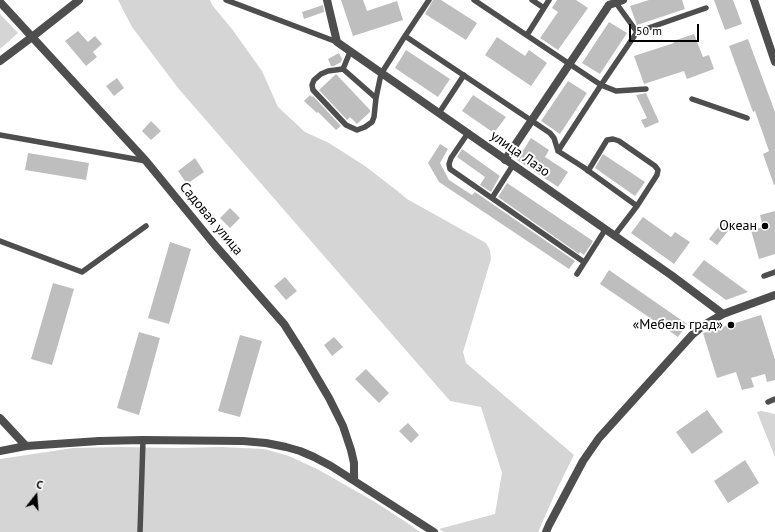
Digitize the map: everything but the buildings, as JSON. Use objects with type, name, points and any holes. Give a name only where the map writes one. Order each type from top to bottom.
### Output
[{"type":"street","points":[[0,61],[79,0]]},
{"type":"street","points":[[327,0],[337,42]]},
{"type":"street","points":[[505,160],[570,64],[616,3],[602,0]]},
{"type":"street","points":[[754,0],[775,62]]},
{"type":"street","name":"Садовая улица","points":[[0,2],[146,161],[214,244],[284,324],[329,398],[343,426],[354,463],[354,480]]},
{"type":"street","name":"улица Лазо","points":[[337,42],[438,114],[671,275],[723,314]]},
{"type":"street","points":[[546,532],[583,461],[599,438],[692,334],[723,314],[775,295]]},
{"type":"street","points":[[0,418],[26,446]]},
{"type":"street","points":[[0,451],[26,446],[99,441],[243,441],[266,443],[286,447],[314,457],[331,466],[434,532]]},
{"type":"lane","points":[[226,0],[337,42]]},
{"type":"lane","points":[[376,98],[343,69],[328,71],[321,74],[314,80],[312,85],[313,90],[346,125],[357,130],[372,122],[381,74],[429,0]]},
{"type":"lane","points":[[474,0],[601,84],[616,91],[646,89]]},
{"type":"lane","points":[[532,0],[544,8]]},
{"type":"lane","points":[[527,35],[550,0]]},
{"type":"lane","points":[[616,3],[637,32]]},
{"type":"lane","points":[[558,151],[601,84],[637,32],[706,8]]},
{"type":"lane","points":[[405,36],[550,133],[554,138],[558,151],[637,206]]},
{"type":"lane","points":[[343,69],[350,52]]},
{"type":"lane","points":[[438,114],[464,75]]},
{"type":"lane","points":[[692,99],[747,118]]},
{"type":"lane","points":[[468,134],[451,158],[449,164],[450,169],[584,262]]},
{"type":"lane","points":[[0,135],[146,161]]},
{"type":"lane","points":[[588,171],[608,140],[613,139],[619,141],[655,166],[658,170],[657,175],[637,206],[614,236]]},
{"type":"lane","points":[[492,198],[513,165]]},
{"type":"lane","points":[[0,241],[82,272],[146,226]]},
{"type":"lane","points":[[577,274],[605,230]]},
{"type":"lane","points":[[764,276],[775,272]]},
{"type":"lane","points":[[768,402],[775,399]]},
{"type":"lane","points":[[140,532],[144,440]]},
{"type":"shaded area","points":[[118,0],[210,0],[212,5],[232,29],[262,71],[278,107],[305,132],[329,143],[365,166],[407,199],[486,243],[490,250],[491,259],[463,352],[466,363],[574,455],[538,532],[444,532],[439,529],[495,514],[502,473],[481,407],[450,401],[178,88],[132,27]]},
{"type":"shaded area","points":[[0,14],[18,33],[0,49]]},
{"type":"shaded area","points":[[761,411],[775,414],[775,457],[757,412]]},
{"type":"shaded area","points":[[222,447],[264,449],[289,456],[319,470],[375,502],[420,532],[0,532],[0,459],[73,448]]},
{"type":"place","name":"Океан","points":[[765,226]]},
{"type":"place","name":"«Мебель град»","points":[[731,325]]}]
